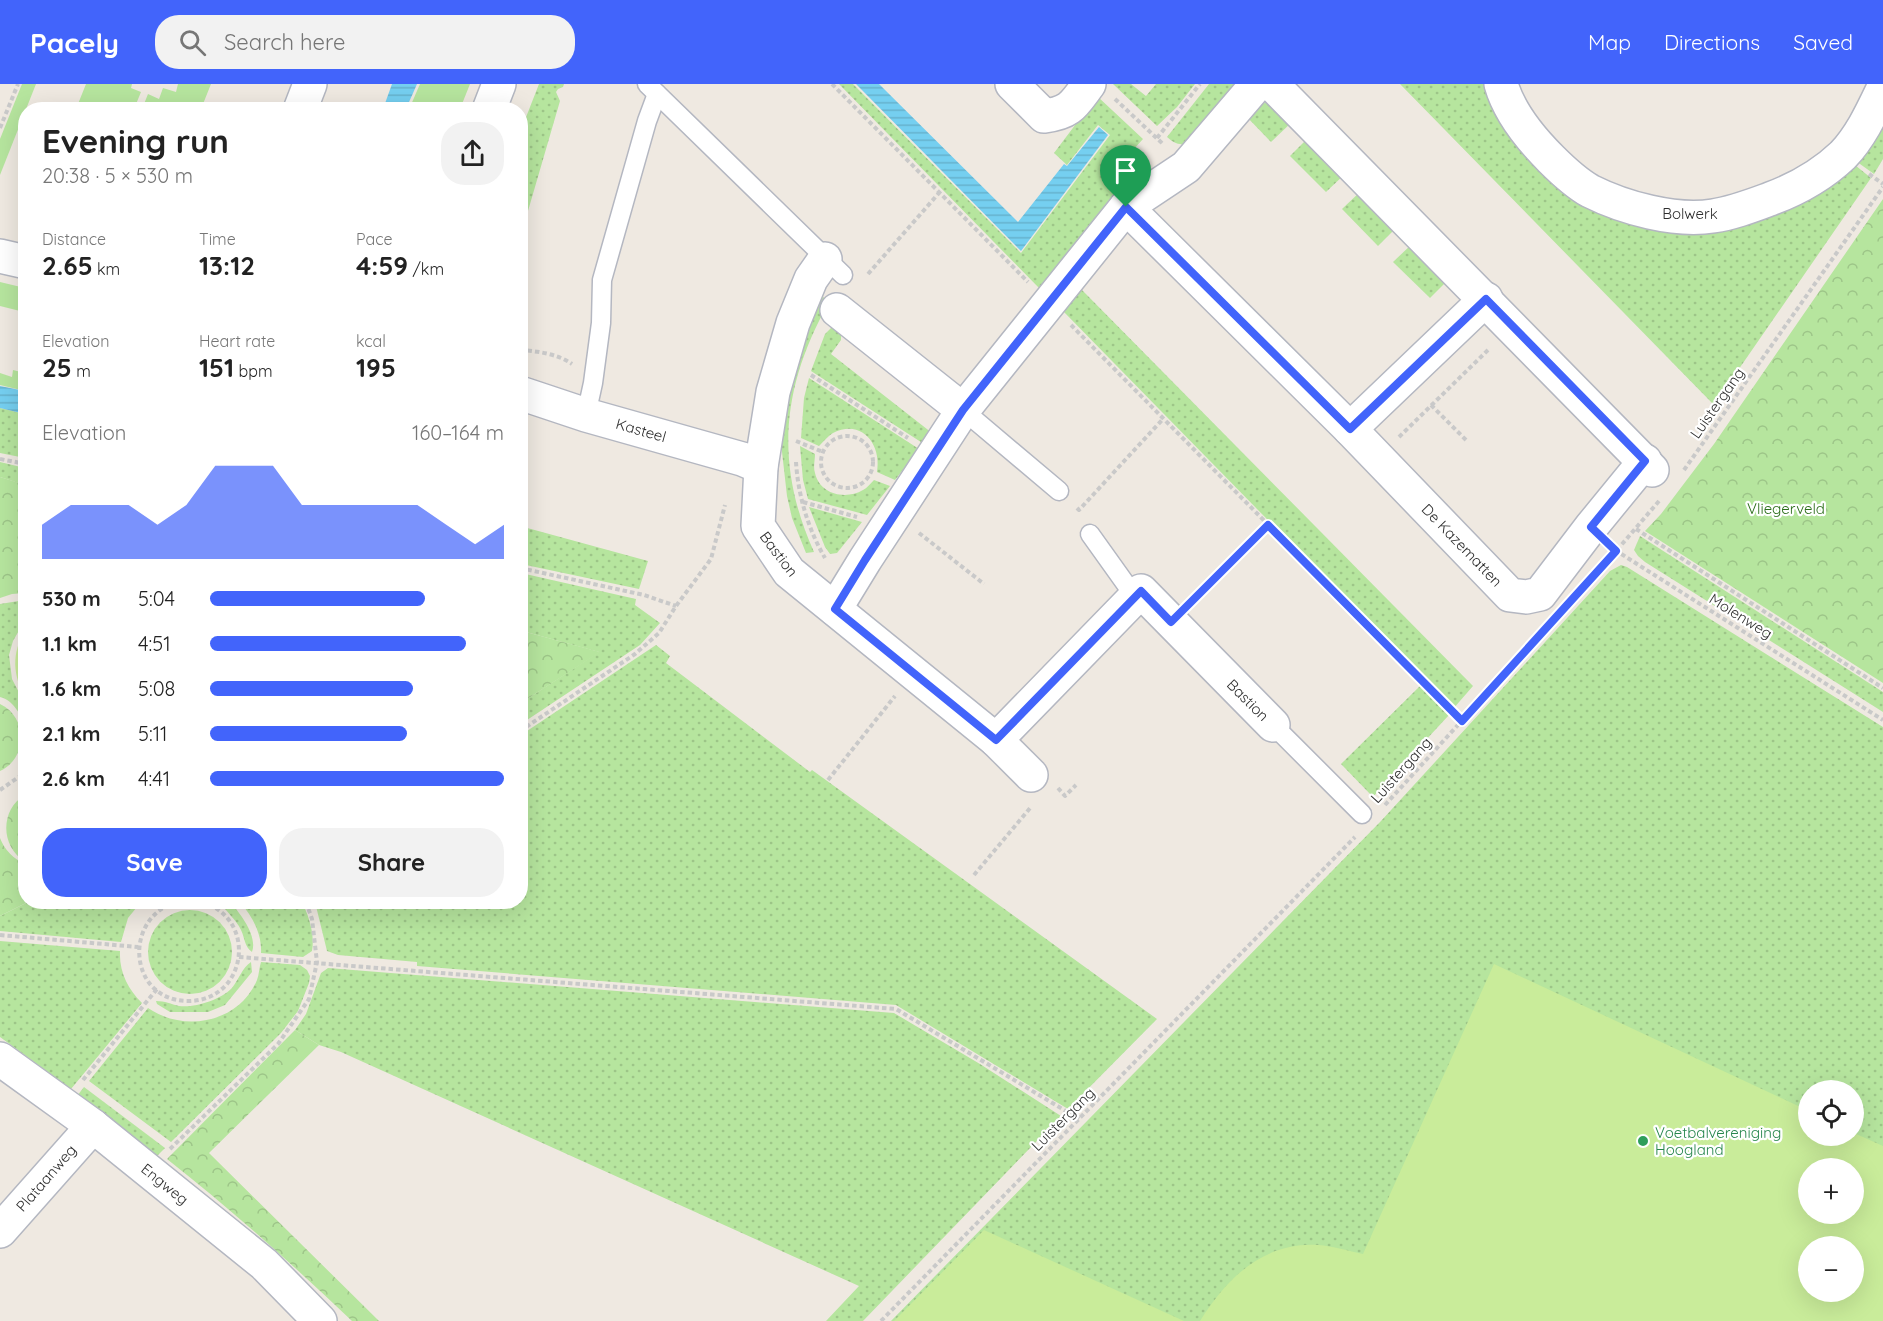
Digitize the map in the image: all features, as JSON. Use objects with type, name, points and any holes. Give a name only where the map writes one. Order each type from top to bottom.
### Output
[{"type":"street","points":[[303,102],[310,84]]},
{"type":"street","points":[[492,102],[499,84]]},
{"type":"street","points":[[1012,84],[1044,116],[1070,109],[1098,88]]},
{"type":"street","points":[[840,600],[963,410],[1048,303],[1126,207],[1186,167],[1257,84]]},
{"type":"street","points":[[1272,84],[1660,476]]},
{"type":"street","name":"Bolwerk","points":[[1501,84],[1519,120],[1538,146],[1562,170],[1589,190],[1645,212],[1710,216],[1736,211],[1795,190],[1819,175],[1844,154],[1868,122],[1883,89]]},
{"type":"street","name":"De Kazematten","points":[[1126,207],[1350,429],[1510,595],[1526,597],[1540,594],[1591,527],[1660,476]]},
{"type":"street","points":[[0,256],[18,260]]},
{"type":"street","points":[[749,463],[793,322],[811,279],[834,267]]},
{"type":"street","points":[[1350,429],[1486,299]]},
{"type":"street","points":[[837,310],[963,410]]},
{"type":"street","name":"Kasteel","points":[[528,396],[749,463]]},
{"type":"street","name":"Bastion","points":[[749,463],[758,526],[789,572],[840,600],[913,672],[996,740],[1041,789]]},
{"type":"street","name":"Bastion","points":[[1135,597],[1141,591],[1273,724]]},
{"type":"street","points":[[996,740],[1135,597]]},
{"type":"street","name":"Engweg","points":[[0,1059],[64,1103],[264,1264],[320,1321]]},
{"type":"street","name":"Plataanweg","points":[[0,1231],[93,1126]]},
{"type":"lane","points":[[652,89],[834,267]]},
{"type":"lane","points":[[586,415],[601,323],[602,280],[647,121],[652,89]]},
{"type":"lane","points":[[963,410],[1059,491]]},
{"type":"lane","points":[[1090,534],[1135,597]]},
{"type":"lane","name":"Bastion","points":[[1273,724],[1361,823]]},
{"type":"path","points":[[0,128],[18,84]]},
{"type":"path","points":[[832,84],[1023,277]]},
{"type":"path","points":[[1157,138],[1200,84]]},
{"type":"path","points":[[1098,88],[1157,138],[1186,167]]},
{"type":"path","name":"Luistergang","points":[[1608,560],[1636,529],[1660,476],[1883,187]]},
{"type":"path","points":[[837,310],[939,193]]},
{"type":"path","points":[[1048,303],[1462,721]]},
{"type":"path","points":[[1377,458],[1512,326]]},
{"type":"path","points":[[528,351],[564,359],[570,362],[575,372]]},
{"type":"path","points":[[805,372],[934,454]]},
{"type":"path","points":[[1431,405],[1467,441]]},
{"type":"path","points":[[1059,491],[1079,510],[1163,419]]},
{"type":"path","points":[[845,435],[858,437],[869,446],[874,460],[871,474],[862,484],[849,488],[836,486],[826,478],[821,465],[822,452],[831,440],[845,435]]},
{"type":"path","points":[[796,450],[795,441],[822,452]]},
{"type":"path","points":[[0,459],[18,462]]},
{"type":"path","points":[[796,459],[797,478],[803,502],[840,600]]},
{"type":"path","points":[[528,726],[635,654],[659,633],[711,559],[749,463]]},
{"type":"path","points":[[803,502],[904,522],[984,584]]},
{"type":"path","points":[[1171,622],[1268,525]]},
{"type":"path","name":"Molenweg","points":[[1591,527],[1616,551],[1883,720]]},
{"type":"path","points":[[1636,529],[1883,688]]},
{"type":"path","points":[[528,570],[644,595],[676,606]]},
{"type":"path","name":"Luistergang","points":[[1385,806],[1554,619]]},
{"type":"path","points":[[828,780],[913,672]]},
{"type":"path","points":[[0,790],[18,778]]},
{"type":"path","points":[[974,875],[1041,789],[1065,796],[1076,785]]},
{"type":"path","name":"Luistergang","points":[[881,1321],[1080,1119],[1361,823]]},
{"type":"path","points":[[161,909],[150,918],[141,935],[138,947],[142,968],[149,982],[170,998],[200,1000],[227,985],[240,957],[239,940],[233,925],[218,909]]},
{"type":"path","points":[[148,1170],[278,1044],[309,999],[317,962],[312,919],[308,909]]},
{"type":"path","points":[[0,935],[138,947]]},
{"type":"path","points":[[240,957],[896,1009],[1080,1119]]},
{"type":"path","points":[[64,1103],[157,990]]},
{"type":"green space","points":[[22,84],[36,84],[29,102],[18,102],[18,130],[0,175],[0,139]]},
{"type":"green space","points":[[86,84],[132,84],[131,88],[141,92],[137,102],[79,102]]},
{"type":"green space","points":[[178,84],[211,84],[204,102],[145,102],[148,94],[159,99],[163,88],[176,92]]},
{"type":"green space","points":[[420,84],[470,84],[463,102],[412,102]]},
{"type":"green space","points":[[539,84],[564,84],[556,92],[560,101],[528,211],[528,112]]},
{"type":"green space","points":[[839,84],[853,84],[1021,253],[1110,135],[1098,125],[1067,165],[1054,153],[1097,96],[1143,139],[1122,162],[1119,158],[1110,168],[1117,178],[1121,174],[1126,179],[1039,288]]},
{"type":"green space","points":[[1113,84],[1131,84],[1146,96],[1156,84],[1195,84],[1177,107],[1157,126]]},
{"type":"green space","points":[[1209,84],[1240,84],[1192,144],[1173,142],[1167,137]]},
{"type":"green space","points":[[1400,84],[1489,84],[1641,221],[1850,161],[1871,178],[1714,405]]},
{"type":"green space","points":[[1275,104],[1293,121],[1271,142],[1245,115],[1256,105]]},
{"type":"green space","points":[[1883,118],[1883,159],[1874,174],[1853,159]]},
{"type":"green space","points":[[1310,136],[1346,173],[1326,192],[1290,156]]},
{"type":"green space","points":[[1362,190],[1398,226],[1378,246],[1342,209]]},
{"type":"green space","name":"Vliegerveld","points":[[1883,199],[1883,683],[1645,531],[1661,514],[1714,444]]},
{"type":"green space","points":[[1413,243],[1449,279],[1430,298],[1393,262]]},
{"type":"green space","points":[[0,282],[18,286],[18,310],[0,306]]},
{"type":"green space","points":[[1080,288],[1473,686],[1453,709],[1063,311]]},
{"type":"green space","points":[[823,297],[829,302],[813,333],[801,364],[793,395],[789,425],[789,456],[793,487],[801,519],[814,552],[806,553],[792,518],[787,496],[781,443],[784,397],[814,313]]},
{"type":"green space","points":[[831,328],[841,334],[841,340],[831,354],[932,433],[924,444],[811,371],[825,334]]},
{"type":"green space","points":[[13,370],[18,371],[18,389],[0,385],[0,373],[12,377]]},
{"type":"green space","points":[[809,378],[919,449],[895,480],[877,472],[878,462],[873,444],[861,432],[843,429],[831,434],[819,446],[801,438],[804,398]]},
{"type":"green space","points":[[0,408],[18,412],[18,457],[0,453]]},
{"type":"green space","points":[[800,446],[815,454],[814,466],[818,480],[822,486],[834,494],[856,493],[866,488],[874,480],[890,486],[867,515],[808,499],[803,480]]},
{"type":"green space","points":[[0,462],[18,466],[18,483],[0,477]]},
{"type":"green space","points":[[0,477],[18,483],[18,594],[0,598]]},
{"type":"green space","points":[[809,507],[862,522],[837,553],[830,554]]},
{"type":"green space","points":[[528,528],[648,561],[639,589],[528,565]]},
{"type":"green space","points":[[1640,536],[1883,692],[1883,712],[1645,562],[1634,550]]},
{"type":"green space","points":[[1621,565],[1883,727],[1883,1321],[891,1321],[1381,821],[1610,571]]},
{"type":"green space","points":[[528,575],[636,599],[635,605],[660,623],[640,645],[528,719],[528,698],[599,652],[528,633]]},
{"type":"green space","points":[[18,601],[18,632],[9,655],[12,679],[18,691],[18,712],[12,704],[0,697],[0,604]]},
{"type":"green space","points":[[528,633],[600,652],[528,698]]},
{"type":"green space","points":[[18,645],[18,681],[15,664]]},
{"type":"green space","points":[[656,645],[670,656],[666,663],[810,772],[812,770],[1157,1019],[1068,1109],[896,1005],[417,966],[417,962],[338,955],[327,951],[317,909],[528,909],[528,730]]},
{"type":"green space","points":[[1420,686],[1449,715],[1373,797],[1341,764]]},
{"type":"green space","points":[[0,704],[9,710],[18,722],[18,752],[9,765],[0,771]]},
{"type":"green space","points":[[17,801],[18,856],[11,847],[6,828],[7,818]]},
{"type":"green space","points":[[0,838],[10,854],[18,860],[18,907],[0,916]]},
{"type":"green space","points":[[18,907],[18,909],[135,909],[128,918],[121,942],[0,931],[0,916]]},
{"type":"green space","points":[[226,909],[236,909],[243,918],[252,939],[252,952],[246,945],[239,926]]},
{"type":"green space","points":[[245,909],[305,909],[311,926],[312,951],[303,957],[261,953],[260,939]]},
{"type":"green space","points":[[190,910],[206,913],[220,922],[229,936],[232,952],[229,968],[220,982],[206,991],[190,994],[174,991],[160,982],[151,968],[148,952],[151,936],[160,922],[174,913]]},
{"type":"green space","points":[[0,941],[120,951],[125,980],[142,1003],[71,1089],[0,1037]]},
{"type":"green space","points":[[251,962],[252,972],[225,1005],[208,1012],[170,1012],[157,1004],[156,1001],[185,1006],[214,999],[232,988]]},
{"type":"green space","points":[[261,962],[300,965],[307,970],[310,976],[309,983],[298,1011],[281,1033],[171,1142],[89,1081],[148,1008],[162,1016],[178,1020],[209,1020],[224,1014],[249,995],[257,980]]},
{"type":"green space","name":"Voetbalvereniging Hoogland","points":[[1494,964],[1798,1106],[1798,1146],[1864,1146],[1864,1137],[1883,1146],[1883,1321],[1200,1321],[1235,1277],[1264,1256],[1298,1246],[1335,1247],[1363,1254]]},
{"type":"green space","points":[[328,968],[894,1013],[1061,1116],[863,1321],[826,1321],[859,1286],[341,1052],[319,1045],[295,1030],[306,1014],[321,973]]},
{"type":"green space","points":[[295,1030],[319,1045],[209,1153],[379,1321],[352,1321],[261,1238],[167,1159]]},
{"type":"green space","points":[[84,1087],[165,1148],[153,1160],[74,1100]]},
{"type":"green space","points":[[984,1230],[1184,1321],[894,1321]]},
{"type":"water","points":[[392,84],[417,84],[409,102],[386,102]]},
{"type":"water","points":[[856,84],[879,84],[1018,222],[1064,164],[1067,166],[1099,127],[1108,135],[1021,251]]},
{"type":"water","points":[[0,386],[18,390],[18,412],[0,408]]},
{"type":"place","name":"Voetbalvereniging Hoogland","points":[[1643,1141]]},
{"type":"route","points":[[1126,207],[1350,429],[1486,299],[1645,461],[1591,527],[1616,551],[1462,721],[1268,525],[1171,622],[1141,591],[996,740],[835,609],[963,410],[1126,207]]}]
